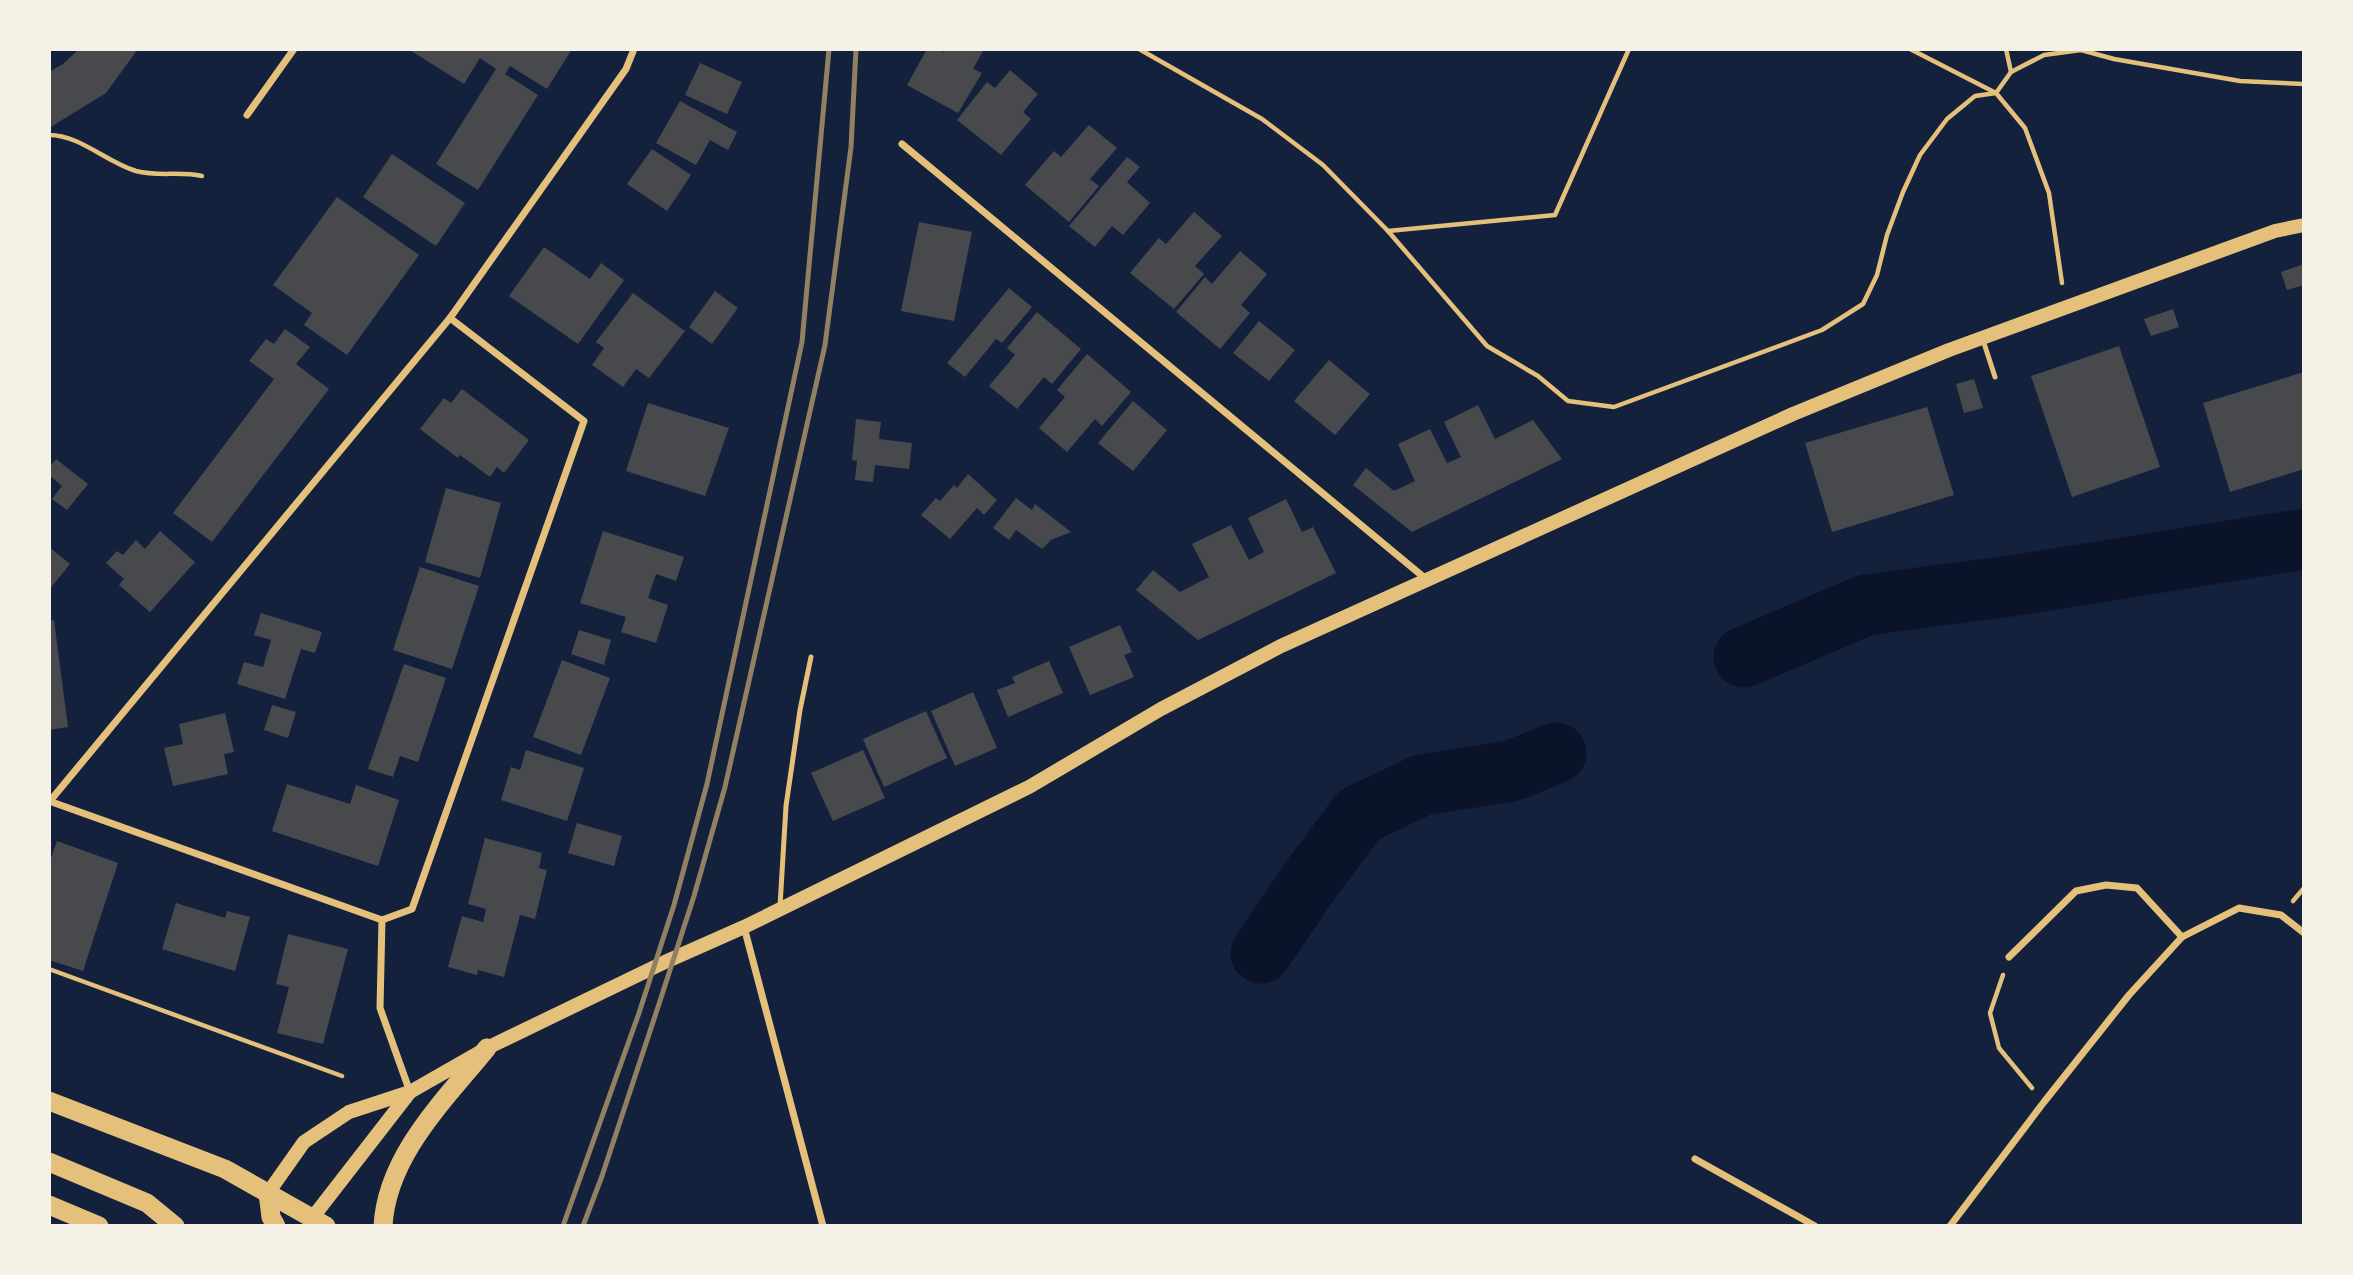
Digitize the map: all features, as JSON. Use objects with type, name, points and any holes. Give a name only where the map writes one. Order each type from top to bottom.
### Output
[{"type":"highway","points":[[383,1226],[387,1194],[412,1141],[487,1048]]},
{"type":"highway","points":[[49,1083],[55,1102],[225,1169],[314,1223]]},
{"type":"highway","points":[[49,1162],[148,1203],[175,1226]]},
{"type":"highway","points":[[268,1193],[271,1217],[276,1226]]},
{"type":"highway","points":[[49,1205],[99,1226]]},
{"type":"main road","points":[[268,1193],[304,1142],[349,1112],[410,1092],[487,1048],[744,927],[1029,787],[1161,709],[1281,646],[1793,414],[1949,350],[2275,231],[2304,225]]},
{"type":"main road","points":[[314,1223],[410,1092]]},
{"type":"street","points":[[247,115],[294,49]]},
{"type":"street","points":[[450,318],[584,422],[412,909],[382,920],[49,801],[450,318],[626,69],[634,49]]},
{"type":"street","points":[[902,144],[1426,579]]},
{"type":"street","points":[[2009,957],[2076,891],[2106,885],[2137,888],[2182,937]]},
{"type":"street","points":[[1950,1226],[2129,995],[2182,937],[2239,908],[2281,915],[2304,933]]},
{"type":"street","points":[[382,920],[380,1008],[410,1092]]},
{"type":"street","points":[[744,927],[823,1226]]},
{"type":"street","points":[[1695,1159],[1815,1226]]},
{"type":"lane","points":[[1983,339],[1995,377]]},
{"type":"lane","points":[[780,909],[786,806],[811,657]]},
{"type":"path","points":[[1139,49],[1262,119],[1323,165],[1388,231],[1487,346],[1538,376],[1568,401],[1614,407],[1822,330],[1863,304],[1877,275],[1887,235],[1920,155],[1947,119],[1966,103],[1975,96],[1996,93],[2011,72],[2044,55],[2081,50],[2114,59],[2239,81],[2304,84]]},
{"type":"path","points":[[1388,231],[1555,215],[1629,49]]},
{"type":"path","points":[[1910,49],[1996,93],[2025,128],[2049,193],[2066,308]]},
{"type":"path","points":[[2006,49],[2011,72]]},
{"type":"path","points":[[49,135],[63,135],[136,171],[174,174],[183,172],[202,176]]},
{"type":"path","points":[[2009,957],[1990,1013],[1999,1048],[2044,1102]]},
{"type":"path","points":[[49,969],[342,1076]]},
{"type":"building","points":[[79,49],[138,49],[106,93],[49,128],[49,72],[63,64]]},
{"type":"building","points":[[408,49],[572,49],[547,89],[510,66],[505,74],[538,95],[478,190],[436,164],[496,69],[480,58],[464,84]]},
{"type":"building","points":[[927,49],[944,52],[945,49],[984,49],[973,69],[982,73],[958,113],[907,85]]},
{"type":"building","points":[[700,63],[742,82],[727,114],[685,95]]},
{"type":"building","points":[[1010,70],[1038,94],[1023,112],[1031,119],[1001,155],[957,120],[987,82],[995,88]]},
{"type":"building","points":[[680,101],[737,132],[728,150],[710,140],[696,165],[656,143]]},
{"type":"building","points":[[1089,125],[1117,148],[1090,179],[1099,186],[1069,222],[1025,185],[1054,151],[1061,157]]},
{"type":"building","points":[[652,149],[691,175],[667,211],[627,184]]},
{"type":"building","points":[[392,154],[465,203],[436,246],[363,197]]},
{"type":"building","points":[[1127,157],[1140,167],[1127,182],[1150,203],[1123,235],[1112,226],[1095,247],[1069,226]]},
{"type":"building","points":[[337,197],[419,255],[347,355],[304,325],[312,313],[273,285]]},
{"type":"building","points":[[1194,212],[1222,236],[1195,266],[1204,274],[1174,309],[1130,273],[1159,238],[1166,244]]},
{"type":"building","points":[[919,222],[972,232],[954,321],[901,311]]},
{"type":"building","points":[[544,247],[590,279],[601,263],[624,280],[578,344],[509,296]]},
{"type":"building","points":[[1240,251],[1267,274],[1241,305],[1250,313],[1220,349],[1176,312],[1205,277],[1212,284]]},
{"type":"building","points":[[2304,264],[2304,285],[2287,290],[2281,272]]},
{"type":"building","points":[[1009,288],[1032,307],[1002,343],[996,339],[965,377],[947,363]]},
{"type":"building","points":[[715,291],[738,308],[712,344],[689,327]]},
{"type":"building","points":[[633,293],[685,331],[649,378],[636,369],[623,387],[592,365],[604,348],[596,342]]},
{"type":"building","points":[[2173,309],[2179,327],[2151,336],[2144,319]]},
{"type":"building","points":[[1037,312],[1081,349],[1052,384],[1044,377],[1017,409],[989,386],[1015,355],[1007,348]]},
{"type":"building","points":[[1259,321],[1295,350],[1269,381],[1233,353]]},
{"type":"building","points":[[285,329],[310,347],[296,364],[329,389],[212,542],[173,513],[274,379],[249,361],[266,339],[274,344]]},
{"type":"building","points":[[2119,346],[2160,467],[2072,497],[2031,376]]},
{"type":"building","points":[[1087,354],[1131,392],[1102,426],[1095,419],[1067,452],[1039,428],[1065,397],[1057,390]]},
{"type":"building","points":[[1329,360],[1370,394],[1335,435],[1294,401]]},
{"type":"building","points":[[2304,372],[2304,469],[2230,492],[2203,403]]},
{"type":"building","points":[[1974,379],[1983,408],[1964,413],[1956,384]]},
{"type":"building","points":[[462,389],[529,440],[504,473],[497,467],[490,477],[460,455],[458,458],[420,429],[444,398],[451,403]]},
{"type":"building","points":[[1133,401],[1167,430],[1133,471],[1098,443]]},
{"type":"building","points":[[648,403],[729,428],[705,496],[626,471]]},
{"type":"building","points":[[1478,405],[1495,439],[1533,420],[1562,459],[1412,532],[1353,485],[1366,468],[1394,491],[1415,481],[1398,444],[1430,429],[1447,463],[1461,457],[1444,422]]},
{"type":"building","points":[[1927,407],[1954,495],[1832,532],[1805,443]]},
{"type":"building","points":[[856,419],[881,422],[879,439],[912,443],[909,469],[875,465],[873,482],[855,480],[857,461],[852,460]]},
{"type":"building","points":[[56,459],[88,484],[67,510],[52,499],[62,486],[49,475],[49,468]]},
{"type":"building","points":[[968,474],[997,500],[984,515],[977,508],[950,539],[921,515],[936,498],[940,501],[954,485],[957,488]]},
{"type":"building","points":[[446,488],[501,503],[480,578],[425,562]]},
{"type":"building","points":[[1016,498],[1032,510],[1035,504],[1071,532],[1051,540],[1042,549],[1016,530],[1009,540],[993,528]]},
{"type":"building","points":[[1286,499],[1302,532],[1313,527],[1336,573],[1198,640],[1136,590],[1153,570],[1180,592],[1209,577],[1192,544],[1231,525],[1249,560],[1264,552],[1248,518]]},
{"type":"building","points":[[160,531],[195,562],[150,612],[119,585],[124,579],[106,563],[117,551],[123,555],[136,540],[145,549]]},
{"type":"building","points":[[603,531],[684,557],[676,581],[656,574],[648,598],[668,605],[656,643],[621,632],[626,617],[580,603]]},
{"type":"building","points":[[49,547],[70,564],[49,590]]},
{"type":"building","points":[[420,567],[479,586],[452,669],[393,650]]},
{"type":"building","points":[[261,613],[322,632],[315,653],[301,649],[285,699],[237,684],[244,662],[263,667],[271,640],[254,635]]},
{"type":"building","points":[[54,620],[68,727],[49,730],[49,621]]},
{"type":"building","points":[[1120,625],[1132,652],[1124,655],[1134,677],[1090,695],[1069,647]]},
{"type":"building","points":[[579,630],[611,640],[604,665],[571,654]]},
{"type":"building","points":[[562,660],[610,678],[581,755],[533,737]]},
{"type":"building","points":[[1049,661],[1063,693],[1008,717],[997,690],[1015,683],[1012,677]]},
{"type":"building","points":[[404,664],[446,678],[418,762],[400,756],[393,777],[368,769]]},
{"type":"building","points":[[973,692],[997,748],[955,766],[931,711]]},
{"type":"building","points":[[272,705],[296,712],[288,738],[264,730]]},
{"type":"building","points":[[926,711],[947,758],[884,787],[863,739]]},
{"type":"building","points":[[225,713],[234,752],[224,754],[228,774],[173,786],[164,748],[183,744],[179,724]]},
{"type":"building","points":[[526,750],[584,768],[567,821],[501,800],[511,767],[520,770]]},
{"type":"building","points":[[863,750],[885,798],[833,821],[811,773]]},
{"type":"building","points":[[287,784],[350,804],[356,785],[399,800],[378,866],[272,831]]},
{"type":"building","points":[[577,823],[622,836],[614,866],[568,853]]},
{"type":"building","points":[[485,838],[542,853],[539,868],[547,870],[535,919],[520,915],[504,977],[478,970],[477,975],[448,967],[462,916],[483,922],[486,909],[468,904]]},
{"type":"building","points":[[57,841],[118,863],[83,971],[49,960],[49,864]]},
{"type":"building","points":[[176,903],[225,918],[227,911],[250,917],[235,971],[162,949]]},
{"type":"building","points":[[288,934],[348,949],[323,1044],[277,1033],[289,987],[276,984]]},
{"type":"waterway","points":[[1744,657],[1866,605],[2017,585],[2304,539]]},
{"type":"waterway","points":[[1261,953],[1359,815],[1422,785],[1511,771],[1556,753]]},
{"type":"railway","points":[[563,1226],[639,1013],[674,905],[707,784],[802,342],[829,49]]},
{"type":"railway","points":[[583,1226],[694,896],[725,787],[825,345],[851,147],[856,49]]}]
